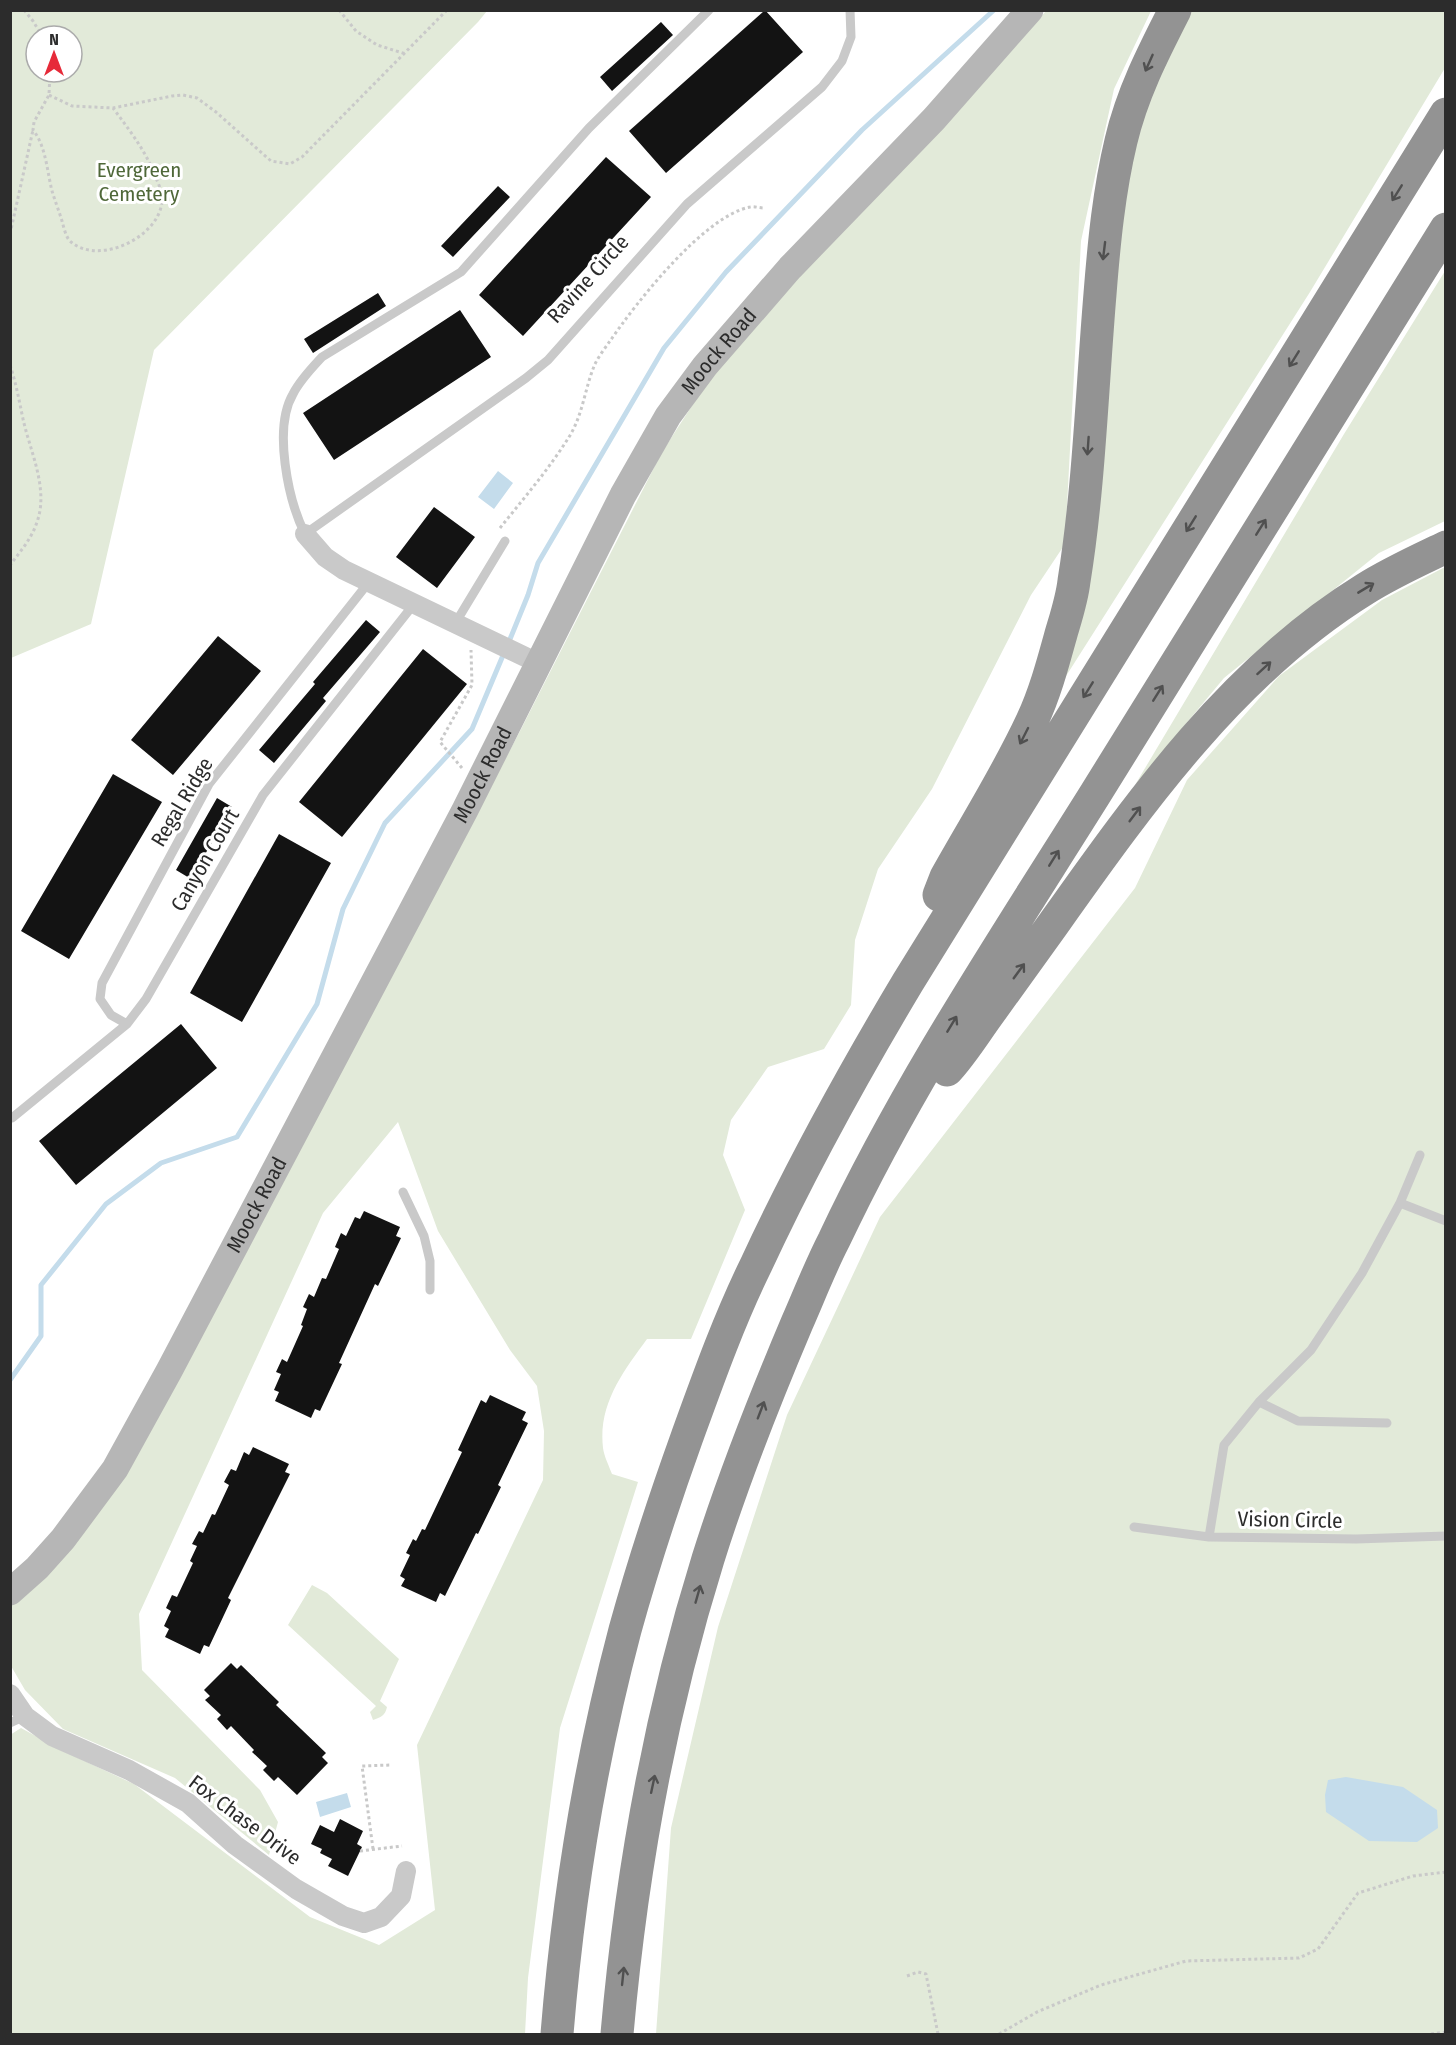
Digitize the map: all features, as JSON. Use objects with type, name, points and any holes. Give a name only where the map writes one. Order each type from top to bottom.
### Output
[{"type":"highway","points":[[908,982],[946,877],[1005,775],[1033,719],[1052,667],[1064,624],[1074,582],[1081,527],[1102,265],[1112,181],[1135,94],[1175,10]]},
{"type":"highway","points":[[557,2034],[568,1929],[604,1716],[625,1630],[660,1513],[716,1360],[755,1266],[838,1103],[908,982],[1446,114]]},
{"type":"highway","points":[[617,2034],[628,1923],[646,1818],[669,1709],[708,1559],[746,1447],[833,1240],[901,1111],[991,960],[1446,230]]},
{"type":"highway","points":[[901,1111],[949,1068],[1074,894],[1159,782],[1198,734],[1229,701],[1265,666],[1340,605],[1366,588],[1446,547]]},
{"type":"main road","name":"Moock Road","points":[[10,1592],[37,1568],[63,1539],[101,1489],[120,1459],[361,1008],[531,659],[668,416],[705,366],[790,268],[934,119],[1030,10]]},
{"type":"street","points":[[305,534],[325,557],[344,570],[531,659]]},
{"type":"street","name":"Fox Chase Drive","points":[[10,1694],[18,1719],[129,1770],[188,1803],[235,1845],[296,1889],[343,1916],[364,1923],[381,1917],[401,1896],[406,1871]]},
{"type":"lane","points":[[305,534],[295,514],[283,445],[284,419],[292,395],[305,376],[322,357],[461,272],[589,128],[709,10]]},
{"type":"lane","name":"Ravine Circle","points":[[305,534],[526,378],[548,360],[687,204],[822,87],[842,61],[851,37],[852,11]]},
{"type":"lane","points":[[456,622],[505,541]]},
{"type":"lane","name":"Regal Ridge","points":[[127,1024],[111,1014],[100,999],[102,983],[208,784],[369,582]]},
{"type":"lane","name":"Canyon Court","points":[[12,1118],[127,1024],[146,999],[263,795],[414,604]]},
{"type":"lane","points":[[1209,1536],[1224,1445],[1259,1401],[1311,1350],[1362,1273],[1400,1203],[1420,1155]]},
{"type":"lane","points":[[403,1192],[424,1236],[430,1261],[430,1290]]},
{"type":"lane","points":[[1400,1203],[1446,1221]]},
{"type":"lane","points":[[1259,1401],[1298,1421],[1387,1423]]},
{"type":"lane","name":"Vision Circle","points":[[1134,1527],[1209,1536],[1356,1539],[1446,1536]]},
{"type":"path","points":[[24,10],[34,24]]},
{"type":"path","points":[[339,10],[356,32],[377,45],[407,54]]},
{"type":"path","points":[[49,95],[72,106],[113,108],[172,96],[183,95],[196,98],[216,112],[271,161],[290,164],[302,158],[407,54],[447,10]]},
{"type":"path","points":[[10,234],[34,122],[49,95],[49,84]]},
{"type":"path","points":[[33,130],[40,140],[68,240],[82,250],[106,252],[152,227],[160,214],[162,204],[162,193],[148,157],[113,108]]},
{"type":"path","points":[[505,541],[495,534],[570,437],[596,363],[651,285],[701,236],[726,218],[752,207],[764,208]]},
{"type":"path","points":[[10,365],[37,472],[40,500],[37,523],[10,565]]},
{"type":"path","points":[[456,622],[471,648],[472,685],[440,742],[459,765]]},
{"type":"path","points":[[373,1850],[362,1766],[391,1765]]},
{"type":"path","points":[[360,1851],[402,1846]]},
{"type":"path","points":[[999,2034],[1037,2012],[1101,1985],[1186,1961],[1299,1958],[1318,1949],[1358,1893],[1413,1876],[1446,1872]]},
{"type":"path","points":[[907,1976],[918,1972],[926,1974],[938,2034]]},
{"type":"path","points":[[1431,2034],[1446,2032]]},
{"type":"green space","name":"Evergreen Cemetery","points":[[11,10],[487,11],[154,350],[91,624],[11,658]]},
{"type":"green space","points":[[1046,11],[1151,11],[1114,89],[1081,241],[1065,544],[1031,595],[932,789],[878,869],[855,940],[851,1005],[824,1049],[768,1067],[731,1120],[723,1155],[745,1210],[691,1339],[647,1339],[621,1376],[608,1403],[602,1432],[607,1461],[612,1474],[638,1482],[560,1728],[528,1978],[525,2034],[11,2034],[10,1735],[21,1728],[63,1751],[134,1784],[310,1917],[379,1945],[435,1910],[417,1745],[543,1480],[544,1431],[537,1386],[510,1350],[438,1231],[398,1122],[323,1213],[139,1614],[142,1670],[260,1790],[278,1822],[269,1855],[175,1778],[63,1729],[25,1690],[11,1666],[11,1605],[49,1573],[302,1140],[519,733],[662,452],[732,344],[935,133]]},
{"type":"green space","points":[[1191,11],[1445,11],[1445,68],[1310,292],[1054,695],[1122,190],[1144,102]]},
{"type":"green space","points":[[1445,271],[1445,521],[1379,553],[1224,678],[1135,785],[1344,434]]},
{"type":"green space","points":[[1445,567],[1445,2034],[656,2034],[671,1828],[718,1627],[787,1415],[880,1217],[1135,888],[1187,780],[1279,676],[1382,600]]},
{"type":"green space","points":[[312,1585],[327,1593],[399,1659],[380,1701],[387,1707],[380,1717],[373,1720],[370,1712],[376,1706],[288,1625]]},
{"type":"water","points":[[498,471],[513,483],[494,509],[478,497]]},
{"type":"water","points":[[1346,1777],[1403,1787],[1437,1810],[1438,1828],[1417,1842],[1369,1841],[1326,1812],[1325,1795],[1328,1780]]},
{"type":"water","points":[[347,1793],[351,1807],[320,1817],[316,1802]]},
{"type":"building","points":[[765,10],[803,52],[666,173],[629,131]]},
{"type":"building","points":[[661,22],[673,35],[612,91],[600,77]]},
{"type":"building","points":[[606,157],[651,197],[523,336],[479,295]]},
{"type":"building","points":[[498,186],[510,197],[453,257],[441,246]]},
{"type":"building","points":[[378,293],[386,306],[313,353],[304,339]]},
{"type":"building","points":[[460,310],[491,357],[334,460],[303,413]]},
{"type":"building","points":[[434,507],[475,537],[437,588],[396,557]]},
{"type":"building","points":[[366,620],[380,632],[323,698],[326,701],[274,763],[259,750]]},
{"type":"building","points":[[218,636],[261,671],[173,775],[131,740]]},
{"type":"building","points":[[423,649],[467,684],[342,837],[299,802]]},
{"type":"building","points":[[113,774],[162,802],[69,959],[21,931]]},
{"type":"building","points":[[217,798],[232,807],[191,879],[176,870]]},
{"type":"building","points":[[279,834],[331,863],[242,1022],[190,993]]},
{"type":"building","points":[[181,1024],[217,1068],[76,1185],[39,1141]]},
{"type":"building","points":[[364,1211],[400,1227],[396,1236],[401,1238],[378,1286],[375,1284],[320,1411],[315,1409],[311,1418],[275,1401],[279,1392],[274,1390],[281,1374],[276,1372],[282,1359],[287,1362],[303,1326],[301,1325],[307,1309],[303,1307],[309,1294],[314,1297],[322,1278],[326,1279],[339,1249],[335,1247],[341,1233],[346,1236],[355,1217],[360,1219]]},
{"type":"building","points":[[490,1395],[526,1412],[522,1420],[528,1423],[498,1485],[501,1487],[478,1534],[476,1533],[445,1596],[440,1593],[436,1602],[401,1586],[405,1579],[400,1576],[410,1555],[406,1553],[413,1539],[416,1541],[422,1529],[425,1530],[462,1452],[458,1450],[481,1400],[486,1403]]},
{"type":"building","points":[[253,1447],[289,1464],[285,1472],[290,1474],[228,1598],[231,1600],[209,1647],[204,1645],[200,1654],[165,1637],[169,1629],[164,1626],[171,1611],[166,1608],[172,1595],[177,1597],[193,1563],[190,1561],[197,1546],[192,1544],[199,1531],[203,1533],[212,1514],[215,1515],[229,1485],[224,1482],[231,1469],[236,1471],[244,1452],[249,1455]]},
{"type":"building","points":[[231,1663],[237,1669],[241,1665],[279,1702],[276,1705],[326,1753],[322,1757],[328,1763],[297,1795],[278,1777],[274,1781],[263,1770],[267,1766],[252,1752],[254,1750],[231,1726],[227,1730],[217,1719],[221,1715],[205,1700],[210,1696],[204,1690]]},
{"type":"building","points":[[340,1819],[363,1831],[357,1844],[362,1847],[348,1876],[328,1866],[332,1859],[320,1853],[322,1849],[311,1844],[320,1825],[334,1832]]},
{"type":"waterway","points":[[508,644],[538,563],[664,348],[726,272],[862,130],[994,10]]},
{"type":"waterway","points":[[10,1380],[41,1336],[41,1285],[106,1204],[161,1163],[237,1137],[317,1004],[343,909],[385,823],[472,729],[504,653]]}]
